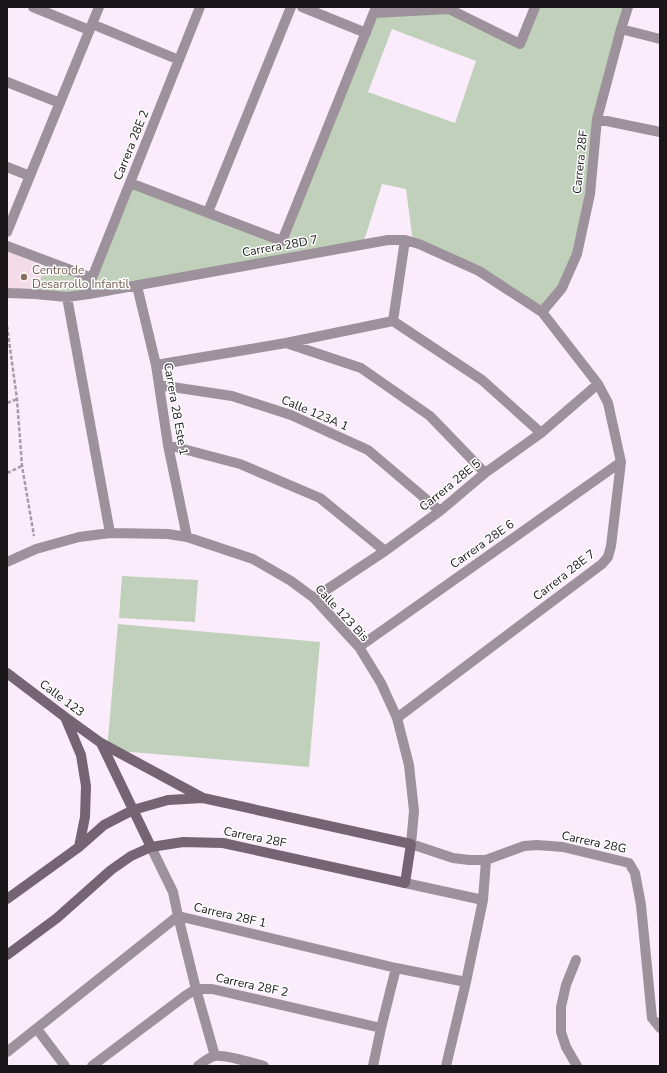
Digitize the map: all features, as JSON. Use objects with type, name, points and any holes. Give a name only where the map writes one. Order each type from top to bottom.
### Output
[{"type":"street","points":[[33,7],[179,60]]},
{"type":"street","points":[[7,232],[99,7]]},
{"type":"street","name":"Carrera 28E 2","points":[[89,294],[92,278],[200,7]]},
{"type":"street","points":[[208,212],[291,7]]},
{"type":"street","points":[[302,7],[366,33]]},
{"type":"street","points":[[288,258],[282,240],[375,10],[450,8],[520,44],[535,7]]},
{"type":"street","name":"Carrera 28F","points":[[542,312],[562,288],[577,254],[590,194],[597,119],[628,7]]},
{"type":"street","points":[[621,29],[660,39]]},
{"type":"street","points":[[7,82],[60,103]]},
{"type":"street","points":[[597,119],[660,132]]},
{"type":"street","points":[[7,167],[30,176]]},
{"type":"street","points":[[130,183],[282,240]]},
{"type":"street","name":"Carrera 28D 7","points":[[7,294],[35,294],[67,297],[137,286],[388,240],[405,240],[419,244],[479,270],[542,312]]},
{"type":"street","points":[[393,321],[405,240]]},
{"type":"street","points":[[7,246],[92,278]]},
{"type":"street","name":"Carrera 28 Este 1","points":[[137,286],[156,365],[168,445],[187,537]]},
{"type":"street","points":[[67,297],[110,533]]},
{"type":"street","name":"Carrera 28E 7","points":[[397,718],[602,564],[608,557],[611,546],[621,462],[608,403],[598,384],[542,312]]},
{"type":"street","points":[[156,365],[286,343],[393,321],[482,380],[541,433]]},
{"type":"street","points":[[286,343],[361,368],[430,416],[485,473]]},
{"type":"street","name":"Carrera 28E 5","points":[[314,598],[385,551],[440,511],[485,473],[541,433],[598,384]]},
{"type":"street","name":"Calle 123A 1","points":[[159,385],[232,396],[291,416],[368,450],[440,511]]},
{"type":"street","points":[[168,445],[240,464],[320,498],[385,551]]},
{"type":"street","name":"Carrera 28E 6","points":[[359,647],[621,462]]},
{"type":"street","name":"Calle 123 Bis","points":[[7,562],[36,549],[79,537],[110,533],[168,534],[187,537],[252,559],[291,581],[314,598],[359,647],[381,683],[397,718],[409,766],[414,811],[405,883]]},
{"type":"street","name":"Calle 123","points":[[7,673],[101,743],[203,798]]},
{"type":"street","points":[[65,717],[81,755],[86,786],[85,817],[79,847]]},
{"type":"street","points":[[101,743],[173,892],[214,1056]]},
{"type":"street","points":[[7,899],[79,847],[104,826],[133,810],[168,800],[203,798],[411,844]]},
{"type":"street","name":"Carrera 28F","points":[[7,955],[57,918],[110,870],[131,856],[151,847],[183,842],[223,843],[483,900]]},
{"type":"street","name":"Carrera 28G","points":[[411,844],[453,858],[469,860],[486,860],[524,846],[537,845],[563,847],[629,863],[635,873],[640,905],[652,1018],[660,1028]]},
{"type":"street","points":[[446,1066],[466,982],[483,900],[486,860]]},
{"type":"street","name":"Carrera 28F 1","points":[[7,1052],[178,916],[396,968],[466,982]]},
{"type":"street","points":[[576,960],[566,985],[561,1007],[561,1032],[566,1047],[577,1066]]},
{"type":"street","points":[[373,1066],[396,968]]},
{"type":"street","points":[[92,1066],[196,988]]},
{"type":"street","name":"Carrera 28F 2","points":[[196,988],[212,989],[381,1028]]},
{"type":"street","points":[[37,1028],[65,1066]]},
{"type":"street","points":[[198,1066],[205,1060],[214,1056],[226,1057],[264,1066]]},
{"type":"path","points":[[7,326],[17,399],[22,466],[36,549]]},
{"type":"path","points":[[7,403],[17,399]]},
{"type":"path","points":[[7,473],[22,466]]},
{"type":"shaded area","name":"Centro de Desarrollo Infantil","points":[[7,246],[47,261],[35,294],[7,293]]},
{"type":"green space","points":[[535,7],[628,7],[597,119],[590,194],[562,288],[542,312],[479,271],[413,243],[406,189],[382,184],[363,244],[89,294],[35,294],[47,261],[92,278],[130,183],[282,240],[374,13],[449,9],[520,44]],"holes":[[[392,29],[476,61],[455,123],[368,92]]]},
{"type":"green space","points":[[122,576],[198,580],[195,622],[119,618]]},
{"type":"green space","points":[[118,624],[320,642],[309,767],[107,750]]},
{"type":"place","name":"Centro de Desarrollo Infantil","points":[[24,277]]}]
